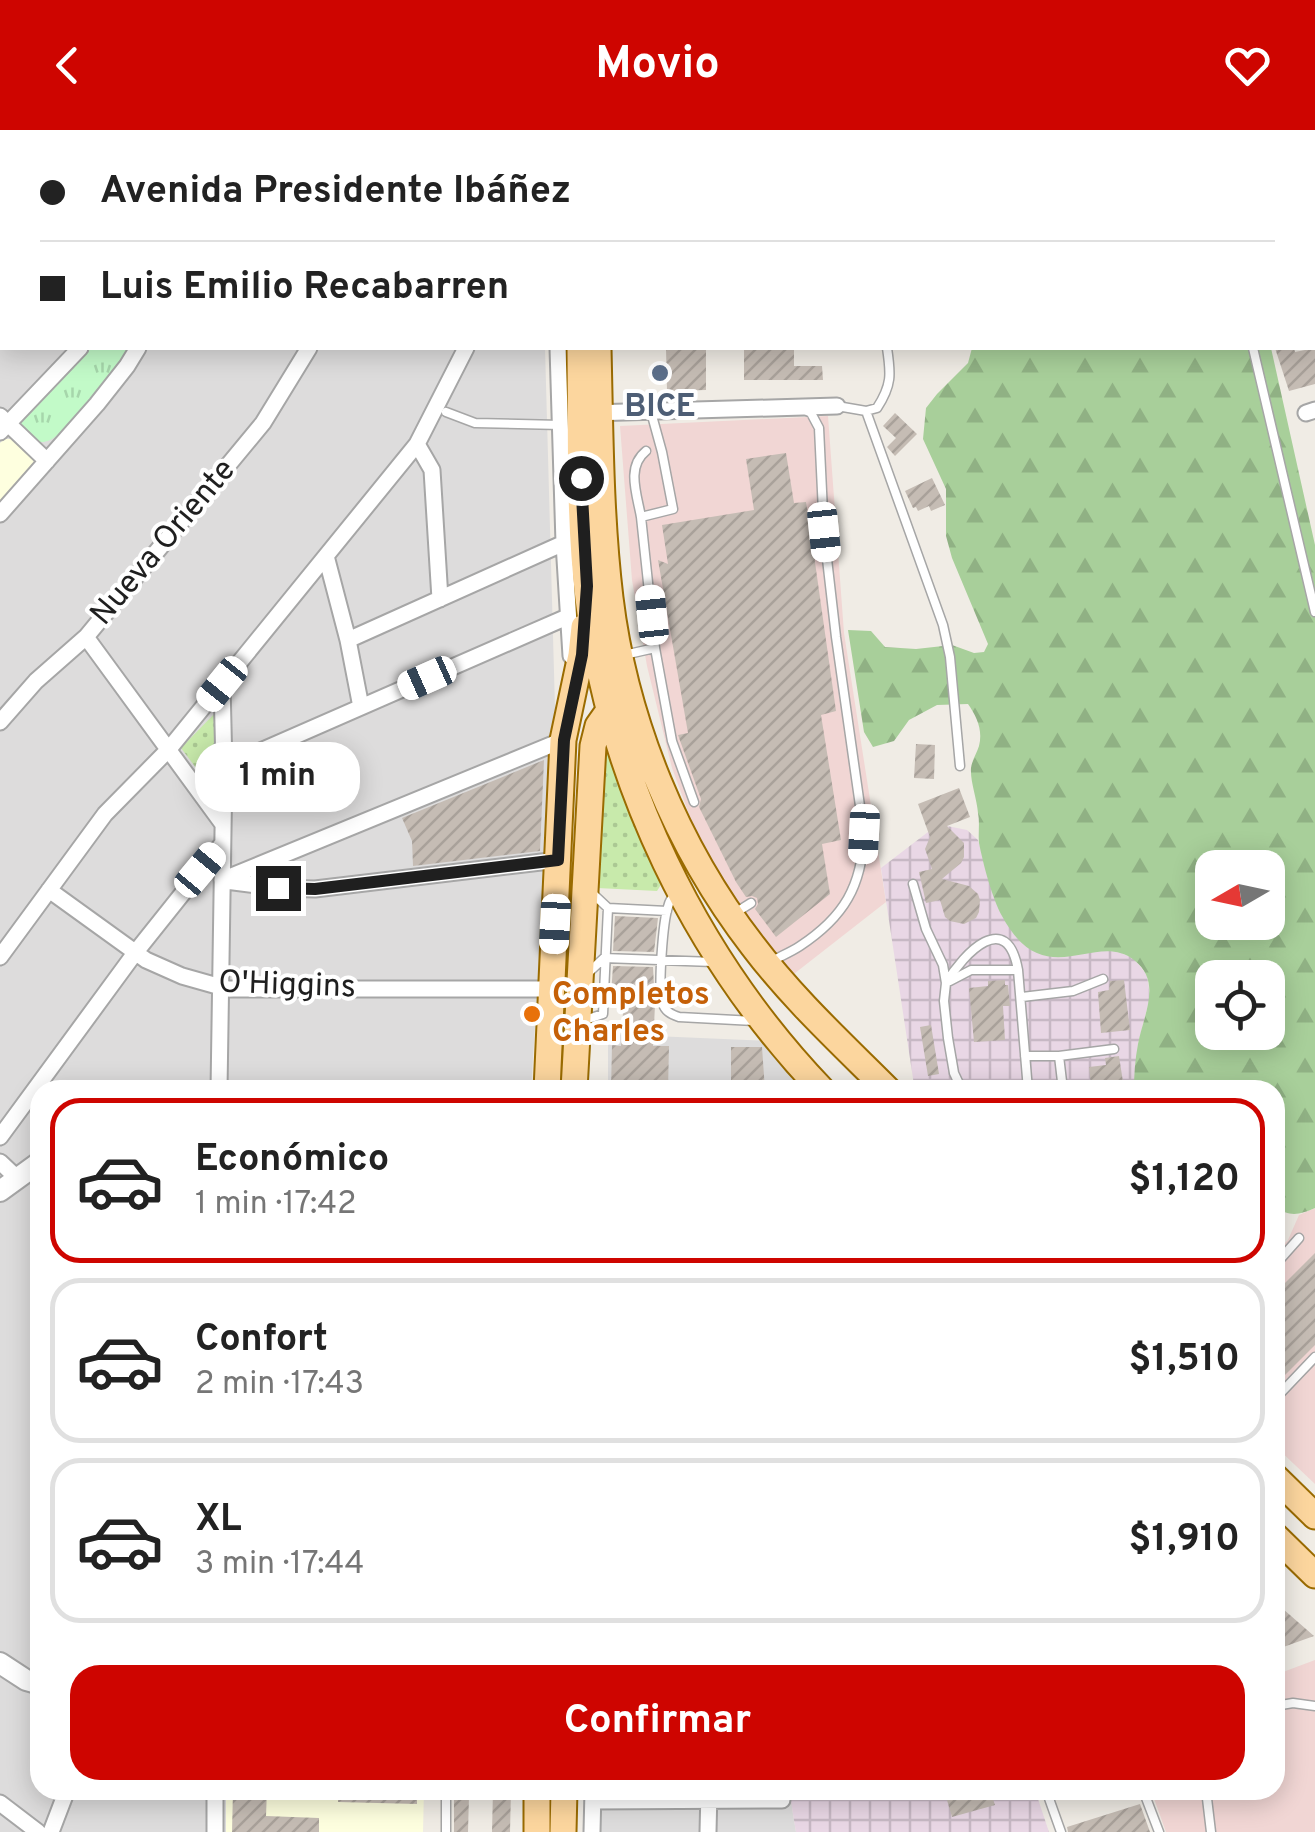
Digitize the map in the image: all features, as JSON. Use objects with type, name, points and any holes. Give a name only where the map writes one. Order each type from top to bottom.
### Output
[{"type":"main road","points":[[580,350],[587,586],[610,709],[634,788],[673,901],[806,1080]]},
{"type":"main road","points":[[597,350],[580,417],[622,666],[644,741],[669,806],[707,878],[741,910],[767,964],[878,1080]]},
{"type":"main road","points":[[548,1080],[564,740],[582,655],[587,586]]},
{"type":"main road","points":[[575,1080],[594,739],[621,691],[622,666]]},
{"type":"main road","points":[[558,860],[564,855],[582,857],[586,875]]},
{"type":"main road","points":[[1285,1487],[1309,1511],[1285,1531]]},
{"type":"main road","points":[[1285,1546],[1315,1575]]},
{"type":"main road","points":[[537,1800],[537,1832]]},
{"type":"main road","points":[[563,1832],[564,1800]]},
{"type":"street","points":[[47,461],[3,424],[78,350]]},
{"type":"street","points":[[0,514],[120,375],[137,350]]},
{"type":"street","name":"Nueva Oriente","points":[[0,722],[36,680],[86,637],[263,423],[309,350]]},
{"type":"street","points":[[0,957],[105,814],[169,749],[417,444],[465,350]]},
{"type":"street","points":[[222,880],[564,740],[571,639],[564,543],[580,417],[559,350]]},
{"type":"street","points":[[580,417],[837,406]]},
{"type":"street","points":[[417,444],[432,470],[440,598]]},
{"type":"street","points":[[348,640],[564,543]]},
{"type":"street","points":[[326,556],[361,707]]},
{"type":"street","points":[[224,767],[567,616]]},
{"type":"street","points":[[86,637],[222,824]]},
{"type":"street","points":[[220,1080],[222,684]]},
{"type":"street","points":[[42,1080],[135,953],[222,844]]},
{"type":"street","points":[[222,880],[315,889],[558,860]]},
{"type":"street","name":"O'Higgins","points":[[49,890],[135,953],[160,967],[220,988],[552,989]]},
{"type":"street","points":[[0,1137],[30,1096]]},
{"type":"street","points":[[0,1162],[8,1184],[30,1169]]},
{"type":"street","points":[[0,1664],[30,1681]]},
{"type":"street","points":[[51,1832],[63,1800]]},
{"type":"street","points":[[215,1800],[215,1832]]},
{"type":"street","points":[[592,1832],[593,1800]]},
{"type":"street","points":[[708,1832],[709,1800]]},
{"type":"street","points":[[0,1802],[38,1832]]},
{"type":"lane","points":[[837,406],[876,408],[891,374],[887,350]]},
{"type":"lane","points":[[1253,350],[1315,612]]},
{"type":"lane","points":[[767,964],[799,946],[845,906],[863,861],[864,834],[826,550],[819,428],[811,412],[796,407]]},
{"type":"lane","points":[[866,410],[943,625],[960,766]]},
{"type":"lane","points":[[446,412],[476,423],[580,417]]},
{"type":"lane","points":[[641,517],[673,509],[651,412]]},
{"type":"lane","points":[[646,451],[636,460],[633,474],[655,648],[672,740],[694,802]]},
{"type":"lane","points":[[622,666],[655,648]]},
{"type":"lane","points":[[578,1022],[603,1014],[608,908],[586,875]]},
{"type":"lane","points":[[913,884],[926,929],[943,965],[948,1038],[957,1080]]},
{"type":"lane","points":[[608,908],[673,901],[663,959],[662,1001],[672,1015],[763,1022]]},
{"type":"lane","points":[[946,983],[962,960],[982,943],[1001,939],[1010,944],[1015,952],[1022,997],[1027,1080]]},
{"type":"lane","points":[[580,980],[604,958],[722,962]]},
{"type":"lane","points":[[946,983],[971,970],[1018,970]]},
{"type":"lane","points":[[1022,997],[1073,991],[1103,978]]},
{"type":"lane","points":[[1024,1056],[1059,1056],[1114,1048]]},
{"type":"lane","points":[[1059,1056],[1062,1080]]},
{"type":"lane","points":[[1285,1254],[1299,1238]]},
{"type":"lane","points":[[1285,1388],[1315,1357]]},
{"type":"lane","points":[[1285,1704],[1315,1706]]},
{"type":"lane","points":[[446,1800],[446,1832]]},
{"type":"lane","points":[[1050,1800],[1061,1832]]},
{"type":"lane","points":[[1147,1800],[1159,1832]]},
{"type":"lane","points":[[1207,1800],[1212,1832]]},
{"type":"shaded area","points":[[0,350],[545,350],[555,708],[532,1080],[30,1080],[30,1800],[226,1800],[226,1832],[0,1832]]},
{"type":"shaded area","points":[[828,416],[844,633],[886,902],[790,977],[763,946],[700,844],[672,768],[647,666],[632,580],[620,426]]},
{"type":"shaded area","points":[[12,439],[34,459],[34,466],[0,503],[0,443]]},
{"type":"shaded area","points":[[947,826],[967,830],[978,840],[993,889],[1134,959],[1147,975],[1150,997],[1138,1044],[1135,1080],[913,1080],[881,868],[928,832]]},
{"type":"shaded area","points":[[608,1034],[768,1041],[800,1080],[608,1080]]},
{"type":"shaded area","points":[[1315,1208],[1315,1484],[1285,1456],[1285,1243],[1299,1215]]},
{"type":"shaded area","points":[[1315,1660],[1315,1832],[1166,1832],[1155,1800],[1285,1800],[1285,1671]]},
{"type":"shaded area","points":[[226,1800],[424,1800],[423,1832],[226,1832]]},
{"type":"shaded area","points":[[601,1800],[791,1800],[796,1832],[601,1832]]},
{"type":"shaded area","points":[[791,1800],[1038,1800],[1049,1832],[796,1832]]},
{"type":"green space","points":[[82,350],[128,350],[81,413],[58,435],[44,442],[34,441],[20,421]]},
{"type":"green space","points":[[971,350],[1271,350],[1315,545],[1315,1208],[1285,1212],[1285,1080],[1134,1080],[1149,1000],[1148,978],[1143,969],[1119,952],[1052,957],[1035,952],[1018,940],[991,890],[979,843],[971,768],[980,735],[968,704],[937,705],[909,720],[894,741],[873,747],[864,732],[848,630],[871,631],[885,647],[952,645],[974,653],[984,652],[988,644],[946,536],[946,489],[923,439],[926,408],[968,363]]},
{"type":"green space","points":[[217,711],[217,793],[215,793],[181,748]]},
{"type":"green space","points":[[606,749],[662,883],[657,891],[597,888]]},
{"type":"building","points":[[666,350],[706,350],[706,390],[667,391]]},
{"type":"building","points":[[744,350],[794,350],[794,366],[822,366],[823,380],[744,380]]},
{"type":"building","points":[[1276,350],[1315,350],[1315,384],[1289,391]]},
{"type":"building","points":[[895,413],[917,434],[895,456],[887,447],[896,438],[883,426]]},
{"type":"building","points":[[786,453],[794,503],[806,502],[812,541],[836,711],[821,715],[841,840],[822,844],[830,894],[776,937],[755,909],[757,898],[746,897],[736,882],[699,807],[701,799],[678,735],[688,733],[658,560],[668,564],[662,525],[754,510],[746,459]]},
{"type":"building","points":[[932,478],[945,505],[918,511],[905,491]]},
{"type":"building","points":[[916,744],[935,745],[934,779],[914,778]]},
{"type":"building","points":[[544,760],[540,851],[413,866],[412,841],[402,818]]},
{"type":"building","points":[[959,788],[970,817],[947,826],[964,843],[964,857],[942,879],[969,886],[978,894],[979,912],[964,924],[945,917],[940,900],[926,903],[919,872],[932,869],[925,849],[930,837],[918,804]]},
{"type":"building","points":[[615,916],[658,918],[654,952],[613,951]]},
{"type":"building","points":[[613,966],[653,967],[653,1046],[669,1046],[668,1080],[611,1080],[612,1045],[621,1046],[624,996],[611,995]]},
{"type":"building","points":[[1005,980],[1010,1006],[1003,1006],[1005,1040],[974,1042],[969,988]]},
{"type":"building","points":[[1124,980],[1130,1030],[1101,1033],[1098,992],[1109,990],[1110,981]]},
{"type":"building","points":[[931,1025],[939,1074],[928,1076],[920,1027]]},
{"type":"building","points":[[731,1047],[762,1047],[764,1080],[731,1080]]},
{"type":"building","points":[[1119,1056],[1123,1080],[1090,1080],[1089,1067],[1106,1065],[1105,1058]]},
{"type":"building","points":[[1315,1253],[1315,1345],[1285,1375],[1285,1283]]},
{"type":"building","points":[[1285,1611],[1314,1636],[1285,1646]]},
{"type":"building","points":[[233,1800],[267,1800],[266,1816],[319,1818],[319,1832],[232,1832]]},
{"type":"building","points":[[417,1800],[417,1804],[338,1802]]},
{"type":"building","points":[[454,1800],[469,1800],[468,1832],[454,1832]]},
{"type":"building","points":[[493,1800],[511,1800],[510,1832],[492,1832]]},
{"type":"building","points":[[947,1800],[993,1800],[995,1805],[952,1817]]},
{"type":"building","points":[[1140,1804],[1150,1832],[1068,1832],[1067,1827]]},
{"type":"place","name":"BICE","points":[[660,373]]},
{"type":"place","name":"Completos Charles","points":[[532,1014]]},
{"type":"route","points":[[278,888],[315,889],[558,860],[564,740],[582,655],[587,586],[581,478]]}]
